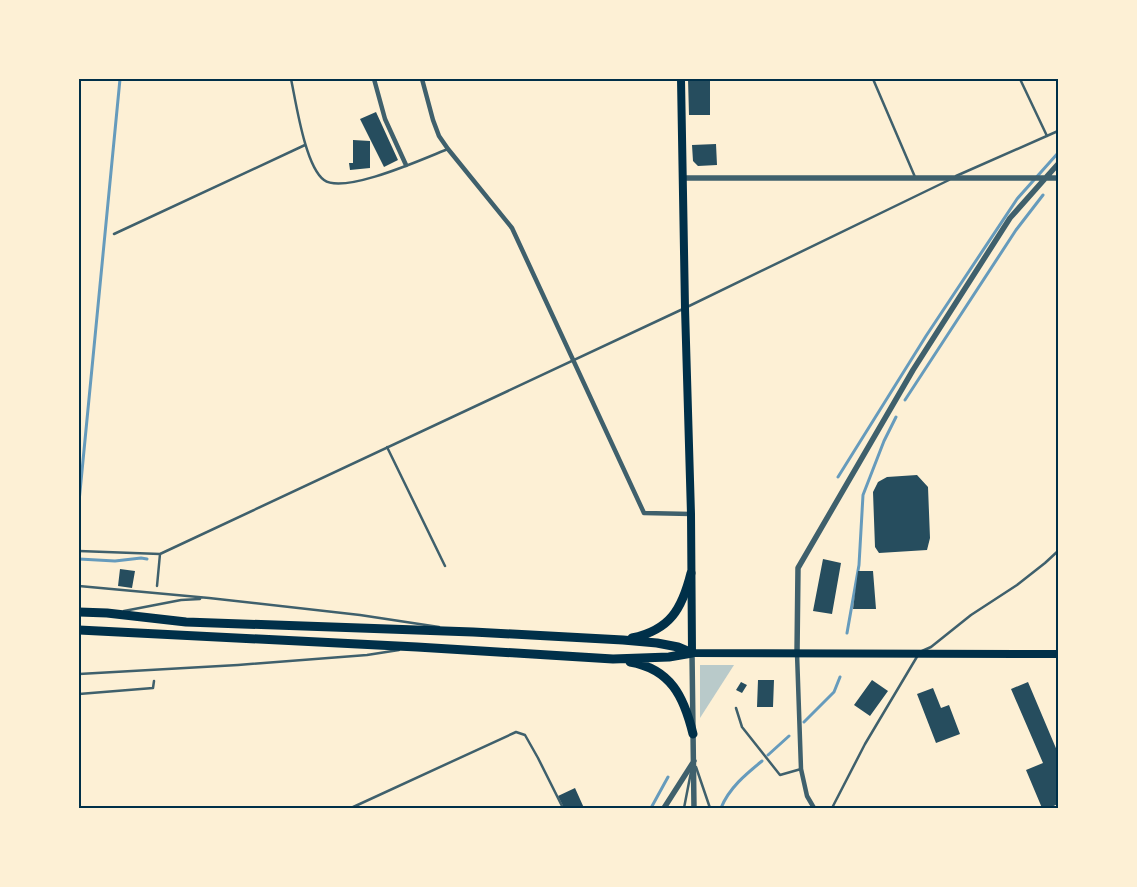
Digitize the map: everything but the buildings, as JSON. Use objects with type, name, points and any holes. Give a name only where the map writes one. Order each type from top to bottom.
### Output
[{"type":"highway","points":[[623,640],[644,635],[663,626],[681,604],[691,573]]},
{"type":"highway","points":[[79,612],[108,613],[186,622],[473,632],[623,640],[657,643],[678,647],[692,653]]},
{"type":"highway","points":[[79,630],[613,659],[669,657],[692,653]]},
{"type":"highway","points":[[613,659],[637,663],[652,668],[664,676],[682,700],[693,734]]},
{"type":"main road","points":[[681,79],[691,514],[692,653],[1058,654]]},
{"type":"street","points":[[374,79],[385,119],[406,165]]},
{"type":"street","points":[[422,79],[433,120],[440,136],[448,149],[512,228],[644,513],[691,514]]},
{"type":"street","points":[[814,808],[807,796],[801,769],[796,653],[798,568],[913,370],[1010,218],[1058,164]]},
{"type":"street","points":[[683,178],[1058,178]]},
{"type":"street","points":[[692,653],[694,808]]},
{"type":"street","points":[[664,808],[694,761]]},
{"type":"lane","points":[[291,79],[305,145],[319,175],[329,183],[341,184],[362,181],[448,149]]},
{"type":"lane","points":[[874,79],[916,178]]},
{"type":"lane","points":[[1020,79],[1047,136]]},
{"type":"lane","points":[[79,552],[160,554],[685,308],[952,178],[1058,131]]},
{"type":"lane","points":[[114,234],[305,145]]},
{"type":"lane","points":[[387,447],[445,566]]},
{"type":"lane","points":[[832,808],[865,744],[919,653],[932,647],[971,615],[1017,585],[1058,551]]},
{"type":"lane","points":[[157,586],[160,554]]},
{"type":"lane","points":[[79,586],[360,615],[473,632]]},
{"type":"lane","points":[[108,613],[181,600],[209,598]]},
{"type":"lane","points":[[79,674],[367,655],[417,647]]},
{"type":"lane","points":[[79,694],[153,688],[154,681]]},
{"type":"lane","points":[[736,708],[742,727],[780,775],[801,769]]},
{"type":"lane","points":[[352,808],[516,732],[525,736],[563,808]]},
{"type":"lane","points":[[684,808],[694,761]]},
{"type":"lane","points":[[694,761],[710,808]]},
{"type":"shaded area","points":[[700,665],[734,665],[700,718]]},
{"type":"waterway","points":[[79,502],[120,79]]},
{"type":"waterway","points":[[838,477],[926,336],[1017,199],[1058,153]]},
{"type":"waterway","points":[[905,400],[1016,230],[1043,195]]},
{"type":"waterway","points":[[847,633],[859,565],[863,495],[884,441],[896,417]]},
{"type":"waterway","points":[[79,559],[115,561],[147,559]]},
{"type":"waterway","points":[[804,722],[834,692],[840,677]]},
{"type":"waterway","points":[[768,755],[789,736]]},
{"type":"waterway","points":[[721,808],[733,788],[762,761]]},
{"type":"waterway","points":[[651,808],[668,777]]}]
